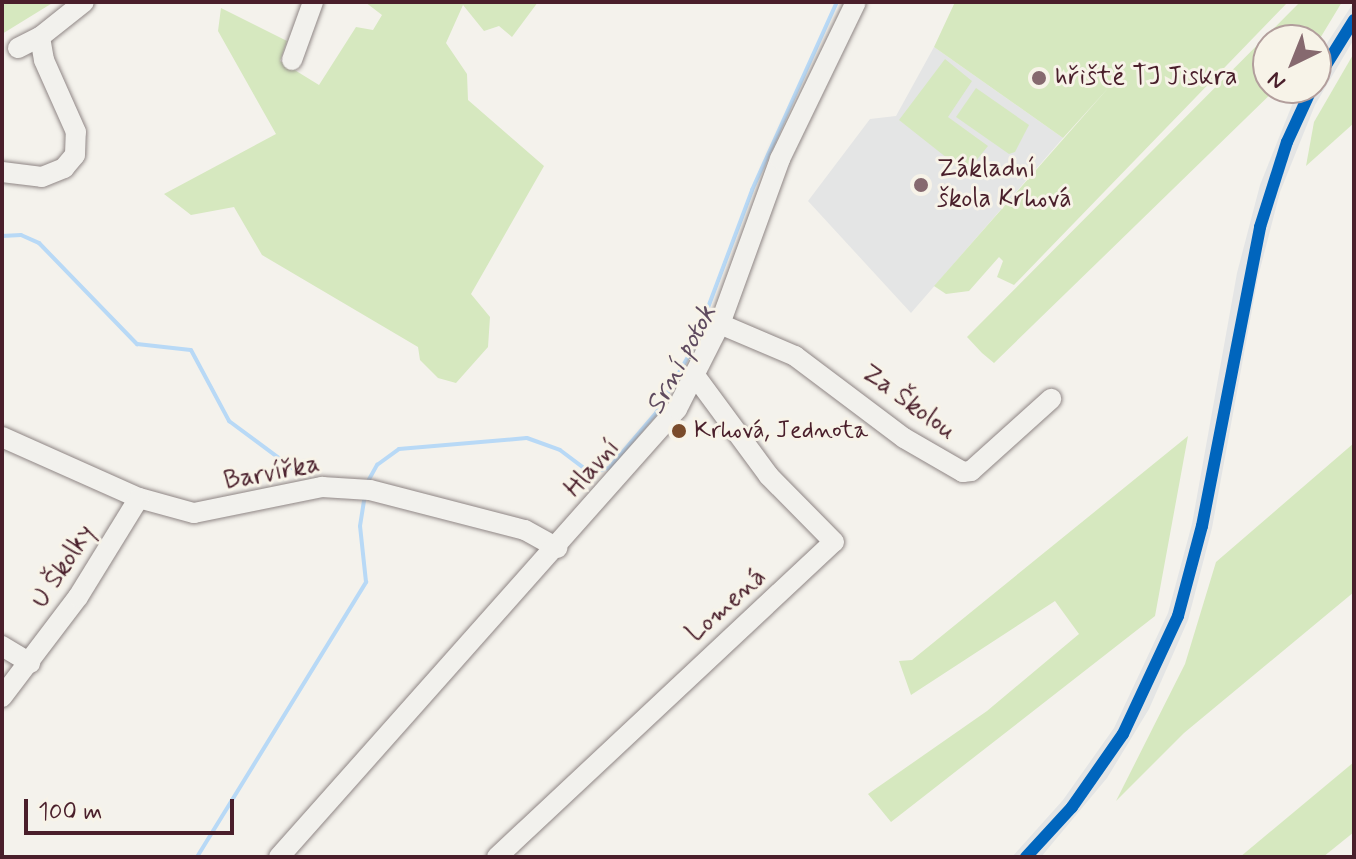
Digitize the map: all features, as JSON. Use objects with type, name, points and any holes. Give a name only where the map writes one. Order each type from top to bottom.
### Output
[{"type":"street","points":[[18,48],[40,37],[84,2]]},
{"type":"street","points":[[292,60],[313,2]]},
{"type":"street","name":"Hlavní","points":[[279,857],[662,429],[696,377],[720,324],[780,159],[856,2]]},
{"type":"street","points":[[2,172],[42,177],[64,168],[75,155],[76,132],[44,60],[40,37]]},
{"type":"street","name":"Za Školou","points":[[720,324],[795,356],[904,438],[963,472],[971,471],[1051,399]]},
{"type":"street","name":"Lomená","points":[[497,857],[834,542],[769,476],[696,377]]},
{"type":"street","name":"Barvířka","points":[[2,437],[139,498],[194,513],[322,487],[363,490],[491,519],[536,534],[557,548]]},
{"type":"street","name":"U Školky","points":[[2,697],[30,663],[139,498]]},
{"type":"street","points":[[2,646],[30,663]]},
{"type":"shaded area","points":[[1354,2],[1354,39],[1332,76],[1332,36]]},
{"type":"shaded area","name":"Základní škola Krhová","points":[[934,47],[1063,138],[911,313],[808,201],[870,119],[896,116]]},
{"type":"shaded area","points":[[1292,104],[1316,104],[1280,192],[1258,277],[1212,528],[1188,620],[1149,709],[1107,778],[1041,857],[1012,857],[1063,800],[1114,728],[1168,613],[1192,524],[1237,273],[1260,185]]},
{"type":"green space","points":[[2,2],[54,2],[2,34]]},
{"type":"green space","points":[[365,2],[538,2],[512,37],[499,26],[484,31],[463,5],[446,43],[467,74],[468,100],[544,166],[471,294],[490,317],[488,347],[456,383],[438,378],[420,360],[418,347],[262,255],[234,207],[191,215],[164,194],[276,134],[218,31],[221,8],[287,41],[280,61],[319,85],[356,27],[373,30],[382,15]]},
{"type":"green space","points":[[955,2],[1288,2],[1267,24],[1252,24],[1252,39],[1014,285],[997,277],[1003,261],[999,257],[969,291],[946,294],[934,286],[1110,86],[1063,138],[934,47]]},
{"type":"green space","points":[[1300,2],[1342,2],[1329,24],[1278,24]]},
{"type":"green space","points":[[1252,50],[1252,104],[1261,104],[994,363],[967,337]]},
{"type":"green space","points":[[1354,53],[1354,123],[1306,166],[1314,122],[1324,104],[1332,104],[1332,91]]},
{"type":"green space","points":[[945,59],[972,81],[948,117],[988,146],[966,173],[899,120]]},
{"type":"green space","points":[[976,88],[1029,125],[1015,152],[1009,154],[956,117]]},
{"type":"green space","points":[[1188,436],[1155,616],[891,822],[868,794],[987,711],[1079,634],[1055,601],[911,695],[899,661],[912,660]]},
{"type":"green space","points":[[1354,443],[1354,592],[1184,733],[1116,801],[1185,664],[1216,562]]},
{"type":"green space","points":[[1354,762],[1354,832],[1323,857],[1240,857]]},
{"type":"waterway","name":"Srní potok","points":[[367,483],[377,465],[399,449],[527,438],[560,450],[590,473],[609,468],[656,413],[692,350],[752,190],[837,2]]},
{"type":"waterway","points":[[2,236],[21,235],[39,243],[137,344],[191,350],[229,421],[299,473]]},
{"type":"waterway","name":"Srní potok","points":[[197,857],[366,582],[360,526],[365,496]]},
{"type":"transit line","points":[[1332,55],[1354,20]]},
{"type":"transit line","points":[[1026,857],[1072,807],[1123,734],[1178,616],[1202,526],[1260,227],[1287,142],[1305,104]]},
{"type":"place","name":"hřiště TJ Jiskra","points":[[1039,78]]},
{"type":"place","name":"Základní škola Krhová","points":[[921,185]]},
{"type":"place","name":"Krhová, Jednota","points":[[679,431]]}]
